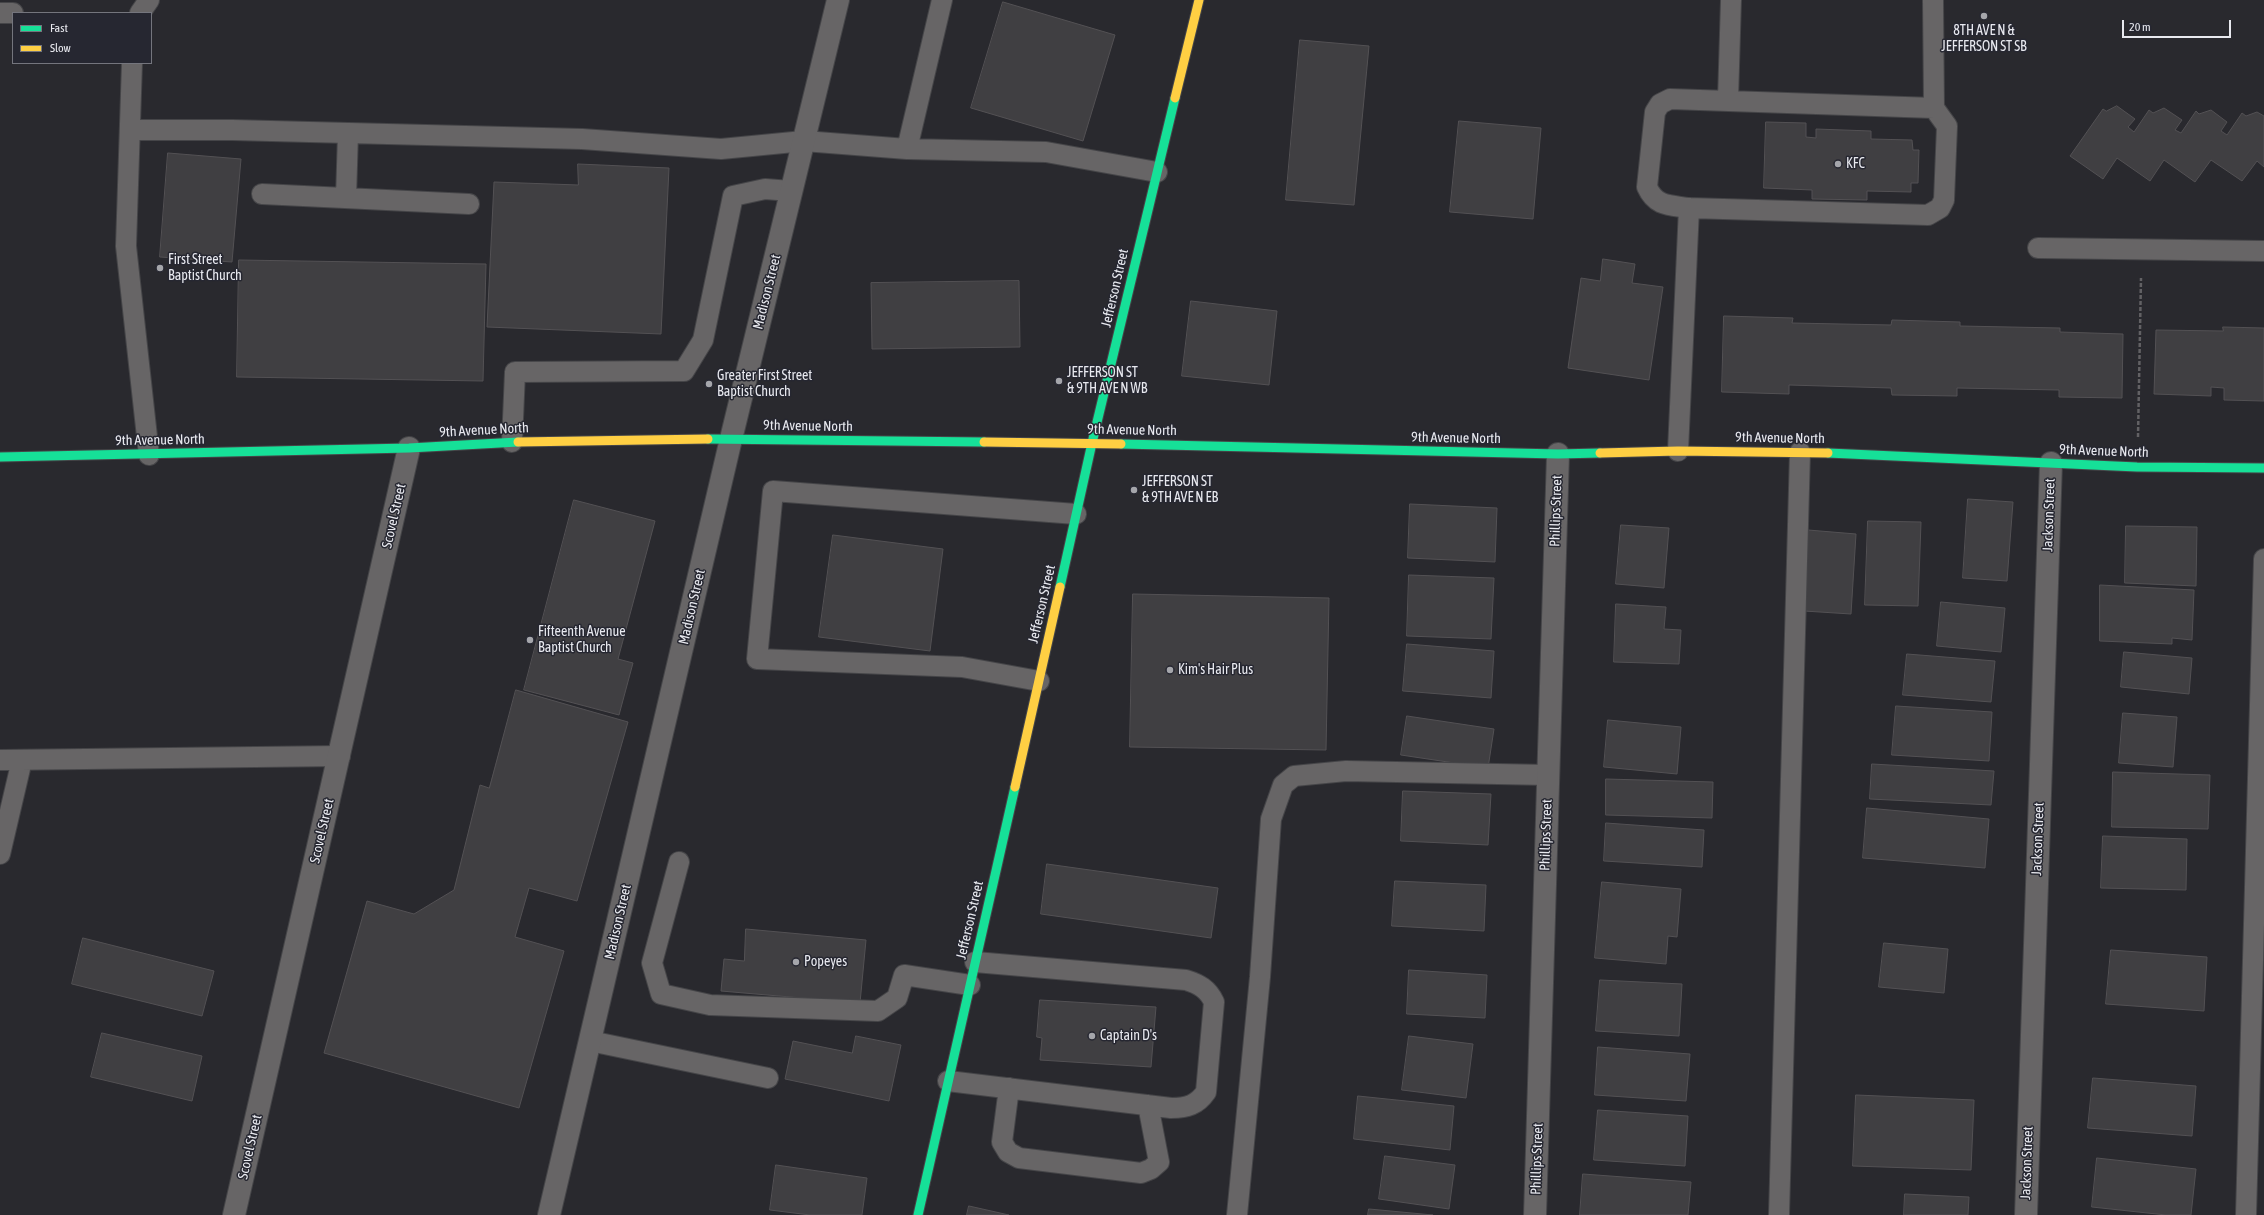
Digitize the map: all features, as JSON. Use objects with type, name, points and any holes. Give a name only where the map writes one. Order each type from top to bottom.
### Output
[{"type":"street","name":"Madison Street","points":[[549,1215],[731,439],[790,191],[804,141],[838,0]]},
{"type":"street","name":"Jefferson Street","points":[[918,1215],[1092,443],[1199,0]]},
{"type":"street","name":"9th Avenue North","points":[[0,457],[148,455],[409,448],[512,442],[731,439],[1092,443],[1558,454],[1678,451],[1800,452],[2137,466],[2264,468]]},
{"type":"street","name":"Scovel Street","points":[[234,1215],[340,756],[409,448]]},
{"type":"street","name":"Phillips Street","points":[[1535,1215],[1558,454]]},
{"type":"street","name":"Jackson Street","points":[[2026,1215],[2051,463]]},
{"type":"lane","points":[[141,12],[149,0]]},
{"type":"lane","points":[[907,149],[942,0]]},
{"type":"lane","points":[[1728,100],[1731,0]]},
{"type":"lane","points":[[1934,0],[1934,108],[1947,126],[1944,200],[1934,212],[1928,215],[1690,208],[1658,203],[1647,187],[1655,112],[1660,104],[1670,99],[1934,108]]},
{"type":"lane","points":[[0,13],[12,13]]},
{"type":"lane","points":[[132,64],[126,246],[148,455]]},
{"type":"lane","points":[[130,130],[232,130],[582,139],[721,149],[804,141],[907,149],[1046,152],[1158,172]]},
{"type":"lane","points":[[346,198],[348,133]]},
{"type":"lane","points":[[512,442],[515,372],[684,371],[703,340],[732,196],[765,189],[790,191]]},
{"type":"lane","points":[[262,194],[469,204]]},
{"type":"lane","points":[[1678,451],[1690,208]]},
{"type":"lane","points":[[2038,248],[2264,250]]},
{"type":"lane","points":[[1779,1215],[1800,452]]},
{"type":"lane","points":[[1038,681],[962,667],[756,659],[773,491],[1076,514]]},
{"type":"lane","points":[[2246,1215],[2264,559]]},
{"type":"lane","points":[[0,760],[340,756]]},
{"type":"lane","points":[[0,854],[22,760]]},
{"type":"lane","points":[[1237,1215],[1260,978],[1271,819],[1283,785],[1294,776],[1346,770],[1548,775]]},
{"type":"lane","points":[[679,862],[652,963],[662,994],[710,1005],[878,1011],[898,998],[904,975],[970,985]]},
{"type":"lane","points":[[948,1080],[1148,1105],[1185,1108],[1201,1100],[1206,1092],[1214,1002],[1210,993],[1199,984],[1186,980],[975,962]]},
{"type":"lane","points":[[590,1041],[768,1078]]},
{"type":"lane","points":[[1009,1088],[1002,1142],[1008,1152],[1019,1158],[1141,1173],[1151,1170],[1158,1162],[1148,1105]]},
{"type":"path","points":[[2137,466],[2141,249]]},
{"type":"building","points":[[1003,2],[1115,35],[1083,141],[971,108]]},
{"type":"building","points":[[1300,40],[1369,46],[1354,205],[1286,200]]},
{"type":"building","points":[[2117,106],[2135,119],[2128,127],[2134,132],[2149,110],[2153,113],[2164,108],[2182,120],[2175,130],[2181,133],[2196,111],[2199,114],[2211,110],[2227,122],[2221,131],[2227,135],[2242,113],[2246,116],[2257,112],[2264,116],[2264,167],[2257,161],[2242,181],[2211,160],[2195,182],[2164,160],[2150,181],[2117,158],[2103,179],[2070,156],[2103,109],[2106,111]]},
{"type":"building","points":[[1459,121],[1541,128],[1533,219],[1450,212]]},
{"type":"building","points":[[1766,122],[1806,123],[1806,137],[1816,138],[1816,129],[1871,131],[1871,139],[1912,140],[1913,150],[1919,150],[1918,183],[1911,183],[1911,192],[1867,191],[1867,200],[1812,199],[1812,190],[1764,188]]},
{"type":"building","points":[[168,153],[241,159],[232,262],[160,257]]},
{"type":"building","points":[[578,164],[669,168],[661,334],[487,327],[494,182],[578,185]]},
{"type":"building","points":[[1603,259],[1635,264],[1632,283],[1663,287],[1649,380],[1568,368],[1581,278],[1600,281]]},
{"type":"building","points":[[239,260],[486,264],[483,381],[237,377]]},
{"type":"building","points":[[1019,281],[1020,347],[872,349],[871,283]]},
{"type":"building","points":[[1191,301],[1277,311],[1269,385],[1182,376]]},
{"type":"building","points":[[1724,316],[1793,318],[1792,323],[1891,325],[1892,320],[1960,322],[1960,326],[2060,328],[2060,332],[2123,334],[2122,398],[2059,397],[2059,390],[1957,388],[1957,396],[1892,395],[1891,388],[1789,385],[1789,394],[1722,392]]},
{"type":"building","points":[[2223,327],[2264,328],[2264,401],[2224,400],[2224,388],[2211,387],[2211,396],[2154,394],[2156,330],[2223,331]]},
{"type":"building","points":[[1968,499],[2013,502],[2007,581],[1963,578]]},
{"type":"building","points":[[574,500],[655,521],[618,659],[633,663],[619,715],[524,690]]},
{"type":"building","points":[[1410,504],[1497,508],[1495,562],[1408,558]]},
{"type":"building","points":[[1868,521],[1921,522],[1918,606],[1865,605]]},
{"type":"building","points":[[1621,525],[1669,528],[1664,588],[1616,584]]},
{"type":"building","points":[[2126,526],[2197,527],[2196,586],[2125,583]]},
{"type":"building","points":[[1808,530],[1856,534],[1851,614],[1804,611]]},
{"type":"building","points":[[833,535],[943,549],[930,651],[819,637]]},
{"type":"building","points":[[1409,575],[1494,578],[1491,639],[1407,636]]},
{"type":"building","points":[[2100,585],[2194,590],[2192,640],[2172,638],[2172,644],[2100,641]]},
{"type":"building","points":[[1133,594],[1329,598],[1326,750],[1130,747]]},
{"type":"building","points":[[1941,602],[2005,608],[2001,652],[1937,646]]},
{"type":"building","points":[[1616,604],[1666,607],[1664,629],[1681,630],[1679,664],[1614,662]]},
{"type":"building","points":[[1407,644],[1494,651],[1491,698],[1403,691]]},
{"type":"building","points":[[2124,652],[2192,658],[2189,694],[2121,687]]},
{"type":"building","points":[[1907,654],[1995,661],[1991,702],[1903,695]]},
{"type":"building","points":[[516,690],[628,722],[577,901],[529,888],[515,937],[564,951],[519,1108],[324,1053],[367,901],[414,914],[454,890],[480,785],[489,788]]},
{"type":"building","points":[[1896,706],[1992,712],[1989,761],[1892,755]]},
{"type":"building","points":[[2123,713],[2177,717],[2173,767],[2119,763]]},
{"type":"building","points":[[1407,716],[1494,729],[1488,768],[1401,755]]},
{"type":"building","points":[[1608,720],[1681,727],[1677,774],[1604,767]]},
{"type":"building","points":[[1872,764],[1994,771],[1991,805],[1870,799]]},
{"type":"building","points":[[2113,772],[2210,775],[2208,829],[2112,827]]},
{"type":"building","points":[[1606,779],[1713,782],[1712,818],[1606,815]]},
{"type":"building","points":[[1403,791],[1491,794],[1488,845],[1401,841]]},
{"type":"building","points":[[1867,808],[1989,819],[1985,868],[1863,858]]},
{"type":"building","points":[[1606,823],[1704,830],[1702,867],[1604,861]]},
{"type":"building","points":[[2103,836],[2187,839],[2186,890],[2101,888]]},
{"type":"building","points":[[1047,864],[1218,888],[1211,938],[1041,914]]},
{"type":"building","points":[[1395,881],[1486,885],[1484,931],[1392,926]]},
{"type":"building","points":[[1602,882],[1681,889],[1677,937],[1668,936],[1666,964],[1595,958]]},
{"type":"building","points":[[746,929],[866,940],[860,1003],[721,991],[724,959],[744,961]]},
{"type":"building","points":[[83,938],[214,971],[202,1016],[72,984]]},
{"type":"building","points":[[1884,943],[1948,949],[1944,993],[1879,987]]},
{"type":"building","points":[[2111,950],[2207,957],[2204,1011],[2106,1004]]},
{"type":"building","points":[[1409,970],[1487,975],[1485,1018],[1407,1014]]},
{"type":"building","points":[[1600,980],[1682,984],[1679,1036],[1596,1031]]},
{"type":"building","points":[[1040,1000],[1156,1007],[1151,1067],[1040,1060],[1042,1038],[1037,1037]]},
{"type":"building","points":[[102,1033],[202,1056],[192,1101],[91,1077]]},
{"type":"building","points":[[856,1036],[901,1045],[889,1101],[785,1079],[793,1041],[852,1053]]},
{"type":"building","points":[[1409,1036],[1473,1044],[1466,1098],[1402,1090]]},
{"type":"building","points":[[1598,1047],[1690,1054],[1686,1101],[1595,1095]]},
{"type":"building","points":[[2093,1078],[2196,1086],[2192,1136],[2088,1128]]},
{"type":"building","points":[[1856,1095],[1974,1100],[1971,1170],[1853,1166]]},
{"type":"building","points":[[1358,1096],[1454,1106],[1450,1150],[1354,1139]]},
{"type":"building","points":[[1598,1110],[1688,1116],[1685,1166],[1594,1160]]},
{"type":"building","points":[[1385,1156],[1455,1165],[1449,1209],[1379,1199]]},
{"type":"building","points":[[2097,1158],[2196,1169],[2191,1215],[2166,1215],[2092,1207]]},
{"type":"building","points":[[776,1165],[867,1178],[862,1215],[810,1215],[770,1210]]},
{"type":"building","points":[[1583,1174],[1691,1182],[1688,1215],[1580,1215]]},
{"type":"building","points":[[1905,1194],[1969,1197],[1968,1215],[1904,1215]]},
{"type":"building","points":[[969,1206],[1009,1215],[967,1215]]},
{"type":"building","points":[[1369,1209],[1433,1215],[1368,1215]]},
{"type":"traffic: fast","points":[[1060,587],[1092,443],[1175,98]]},
{"type":"traffic: fast","points":[[708,439],[984,442]]},
{"type":"traffic: fast","points":[[0,457],[409,448],[518,442]]},
{"type":"traffic: fast","points":[[1121,444],[1558,454],[1600,453]]},
{"type":"traffic: fast","points":[[1828,453],[2137,467],[2264,468]]},
{"type":"traffic: fast","points":[[918,1215],[1015,787]]},
{"type":"traffic: slow","points":[[1175,98],[1199,0]]},
{"type":"traffic: slow","points":[[518,442],[708,439]]},
{"type":"traffic: slow","points":[[984,442],[1121,444]]},
{"type":"traffic: slow","points":[[1600,453],[1678,451],[1828,453]]},
{"type":"traffic: slow","points":[[1015,787],[1060,587]]},
{"type":"place","name":"8TH AVE N & JEFFERSON ST SB","points":[[1984,16]]},
{"type":"place","name":"KFC","points":[[1838,164]]},
{"type":"place","name":"First Street Baptist Church","points":[[160,268]]},
{"type":"place","name":"JEFFERSON ST & 9TH AVE N WB","points":[[1059,381]]},
{"type":"place","name":"Greater First Street Baptist Church","points":[[709,384]]},
{"type":"place","name":"JEFFERSON ST & 9TH AVE N EB","points":[[1134,490]]},
{"type":"place","name":"Fifteenth Avenue Baptist Church","points":[[530,640]]},
{"type":"place","name":"Kim's Hair Plus","points":[[1170,670]]},
{"type":"place","name":"Popeyes","points":[[796,962]]},
{"type":"place","name":"Captain D's","points":[[1092,1036]]}]
